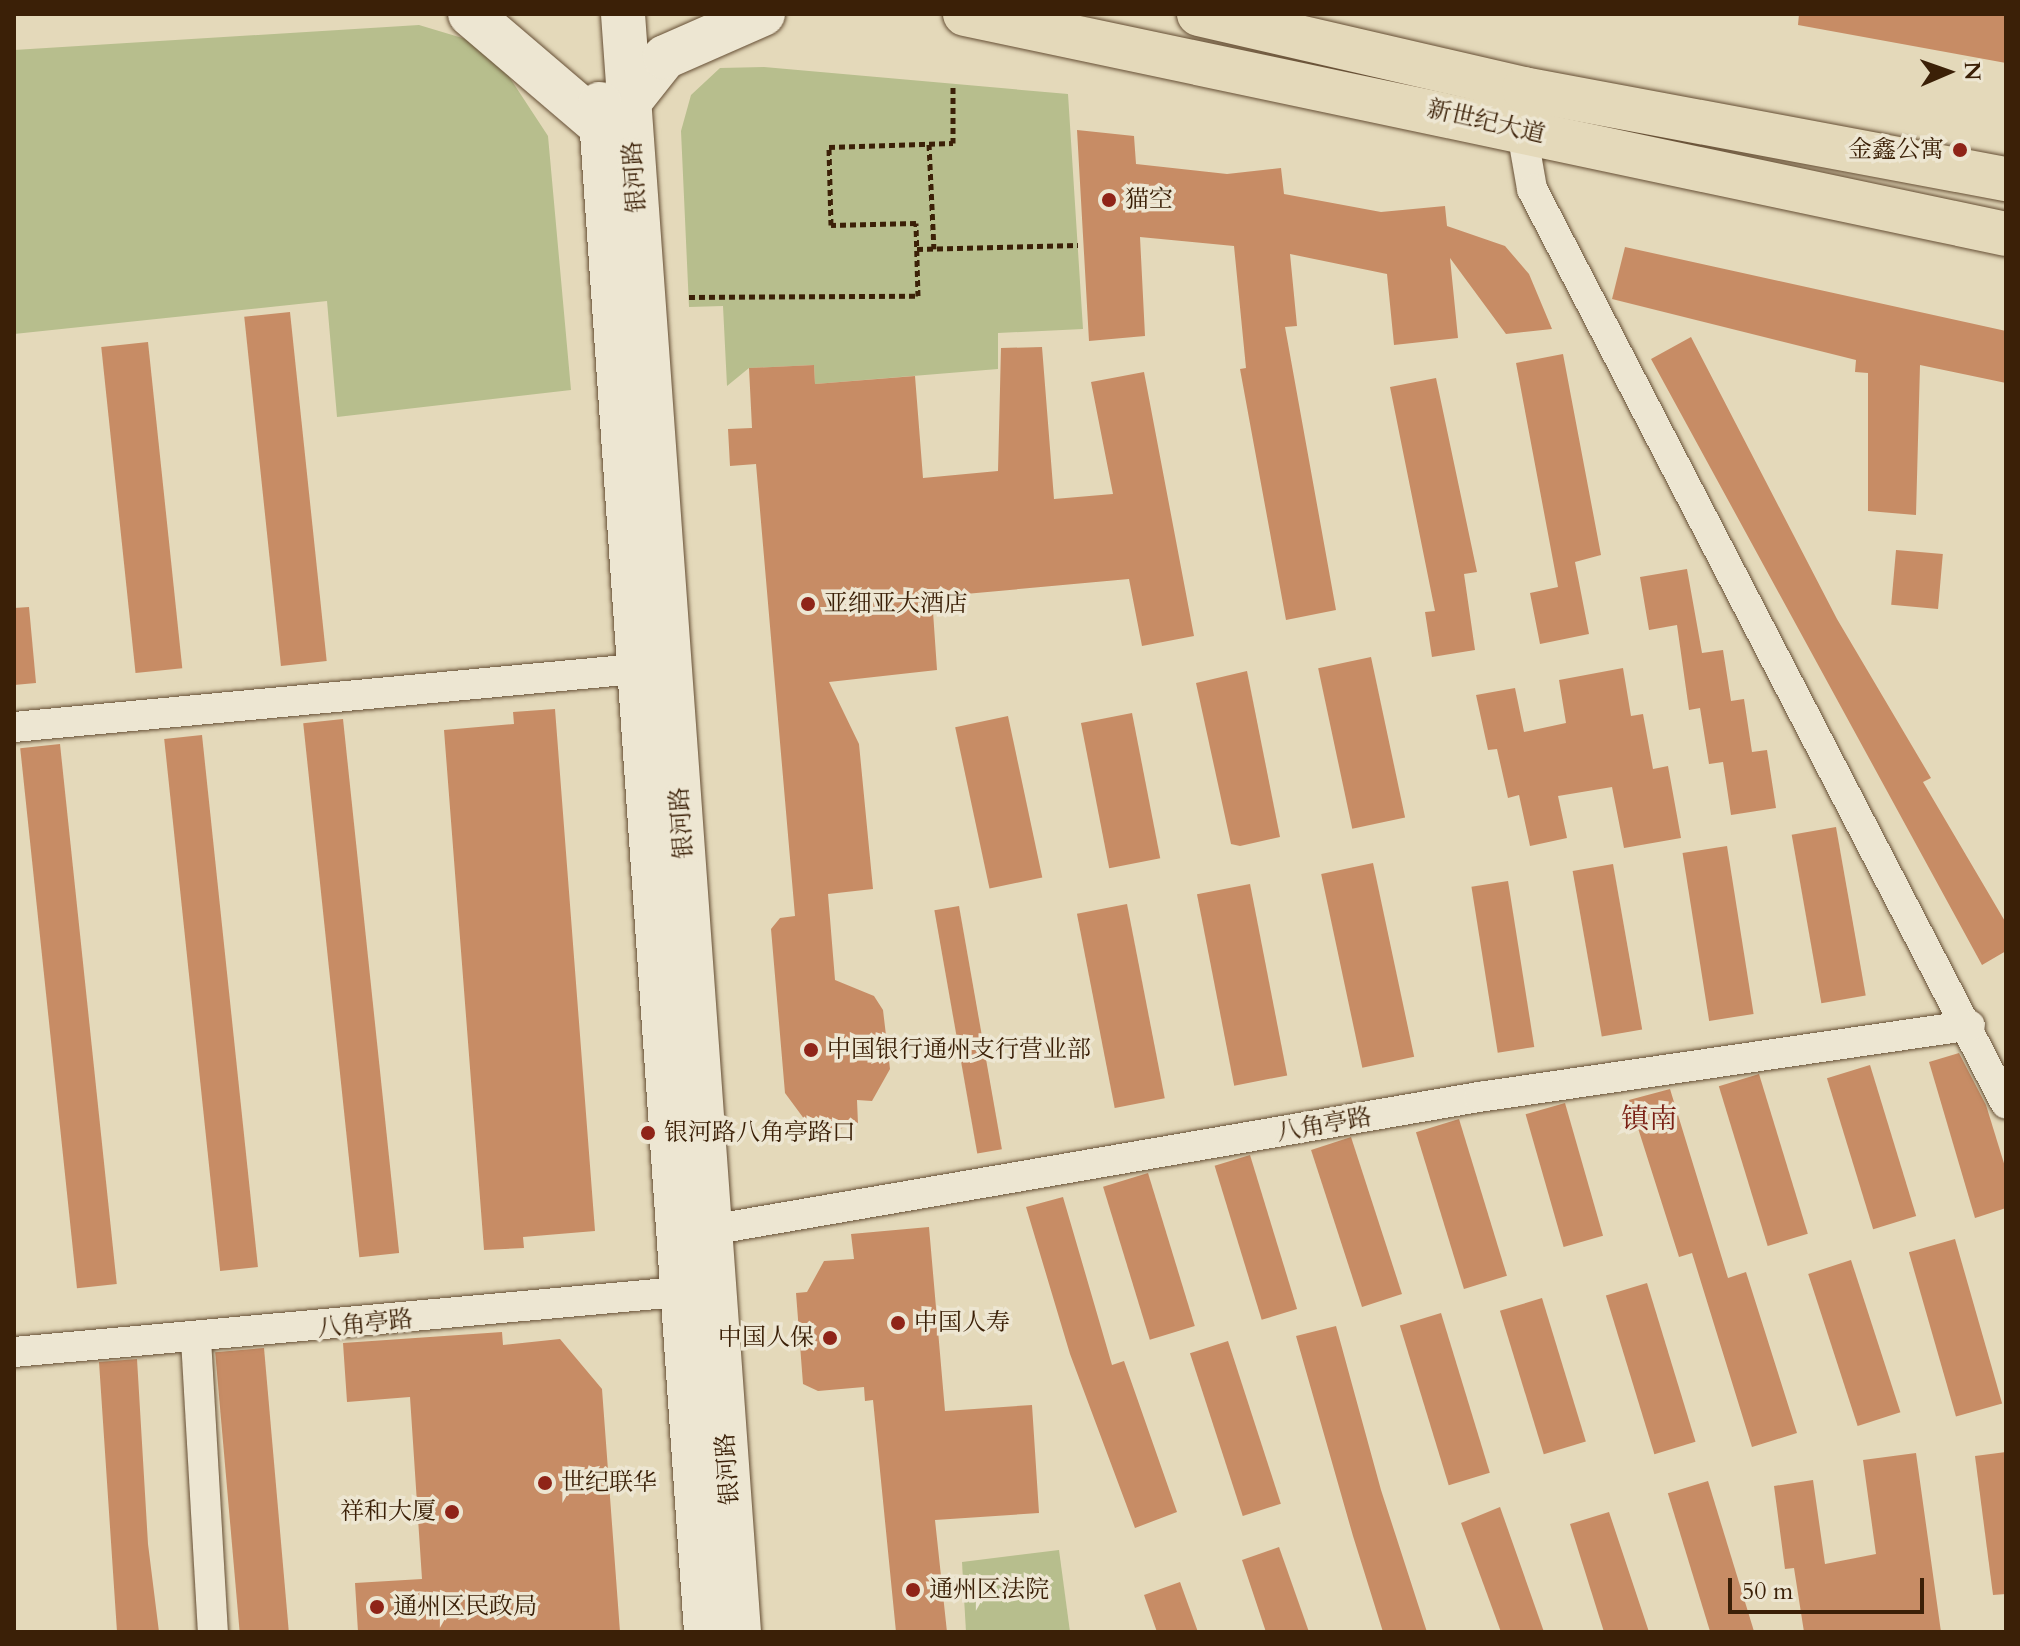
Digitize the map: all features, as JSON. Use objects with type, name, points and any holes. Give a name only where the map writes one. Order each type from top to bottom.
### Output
[{"type":"main road","points":[[470,14],[615,113],[665,57],[763,14]]},
{"type":"main road","name":"银河路","points":[[594,14],[615,113],[700,1290],[739,1632]]},
{"type":"main road","name":"银河路","points":[[623,14],[615,113],[636,669],[696,1233]]},
{"type":"main road","name":"新世纪大道","points":[[965,14],[1520,109],[2006,179]]},
{"type":"main road","name":"新世纪大道","points":[[1199,14],[1520,109],[2006,234]]},
{"type":"main road","name":"银河路","points":[[700,1290],[706,1632]]},
{"type":"street","points":[[1520,109],[1532,189],[1970,1025],[2006,1104]]},
{"type":"street","points":[[14,727],[636,669]]},
{"type":"street","name":"八角亭路","points":[[696,1233],[1479,1097],[1970,1025]]},
{"type":"street","name":"八角亭路","points":[[14,1352],[196,1339],[700,1290]]},
{"type":"street","points":[[196,1339],[213,1632]]},
{"type":"path","points":[[689,297],[918,296],[916,223],[831,225],[829,147],[953,143],[953,84]]},
{"type":"path","points":[[929,144],[934,249]]},
{"type":"path","points":[[917,249],[1078,245]]},
{"type":"green space","points":[[419,25],[489,46],[548,136],[571,390],[337,417],[327,301],[14,334],[14,50]]},
{"type":"green space","points":[[764,67],[1068,94],[1083,329],[998,333],[998,369],[815,384],[814,365],[749,368],[727,386],[723,306],[689,307],[681,131],[691,95],[720,68]]},
{"type":"green space","points":[[1059,1550],[1070,1632],[966,1632],[962,1562]]},
{"type":"building","points":[[1799,14],[2006,14],[2006,63],[1798,25]]},
{"type":"building","points":[[1077,130],[1134,136],[1136,164],[1227,174],[1281,168],[1284,194],[1381,212],[1445,206],[1447,226],[1505,246],[1529,274],[1552,329],[1506,334],[1450,258],[1458,338],[1394,345],[1387,274],[1290,254],[1297,326],[1285,327],[1336,610],[1286,620],[1240,369],[1246,368],[1234,246],[1140,237],[1145,336],[1089,341]]},
{"type":"building","points":[[1625,247],[2006,331],[2006,383],[1920,365],[1916,515],[1868,511],[1868,373],[1855,372],[1856,360],[1612,299]]},
{"type":"building","points":[[290,312],[327,661],[281,666],[244,317]]},
{"type":"building","points":[[1691,337],[1837,619],[1931,778],[1923,782],[2006,923],[2006,951],[1982,965],[1651,359]]},
{"type":"building","points":[[148,342],[182,668],[136,673],[101,347]]},
{"type":"building","points":[[1042,347],[1054,499],[1113,494],[1091,382],[1144,372],[1194,636],[1142,646],[1129,579],[932,597],[937,670],[829,682],[859,744],[873,889],[828,894],[835,980],[874,996],[883,1010],[890,1069],[872,1101],[857,1100],[858,1124],[816,1135],[785,1093],[771,929],[780,918],[795,916],[756,464],[730,466],[728,429],[752,428],[749,368],[814,365],[815,384],[915,376],[923,478],[998,471],[1001,348]]},
{"type":"building","points":[[1563,354],[1601,555],[1575,562],[1589,634],[1540,644],[1530,593],[1558,587],[1516,363]]},
{"type":"building","points":[[1436,378],[1477,572],[1464,574],[1475,650],[1432,657],[1425,612],[1435,611],[1390,387]]},
{"type":"building","points":[[1896,550],[1943,554],[1938,609],[1891,605]]},
{"type":"building","points":[[1687,569],[1702,653],[1723,650],[1731,701],[1744,699],[1752,752],[1767,750],[1776,808],[1731,815],[1723,762],[1709,764],[1700,708],[1689,710],[1677,625],[1649,630],[1640,577]]},
{"type":"building","points":[[29,607],[36,683],[14,685],[14,608]]},
{"type":"building","points":[[1371,657],[1405,817],[1352,829],[1318,668]]},
{"type":"building","points":[[1623,668],[1631,716],[1643,714],[1653,769],[1668,766],[1681,838],[1624,848],[1612,787],[1558,796],[1567,838],[1530,846],[1519,795],[1508,798],[1497,749],[1488,750],[1476,695],[1515,688],[1524,732],[1566,723],[1559,680]]},
{"type":"building","points":[[1247,671],[1280,837],[1240,846],[1231,844],[1196,683]]},
{"type":"building","points":[[555,709],[595,1231],[523,1237],[524,1248],[484,1250],[444,730],[514,724],[513,712]]},
{"type":"building","points":[[1132,713],[1160,858],[1109,868],[1081,723]]},
{"type":"building","points":[[1008,716],[1042,877],[989,889],[955,727]]},
{"type":"building","points":[[343,719],[399,1253],[359,1257],[303,723]]},
{"type":"building","points":[[202,735],[258,1267],[220,1271],[164,739]]},
{"type":"building","points":[[60,744],[117,1284],[77,1288],[20,748]]},
{"type":"building","points":[[1836,827],[1866,995],[1821,1003],[1792,835]]},
{"type":"building","points":[[1727,846],[1754,1014],[1709,1021],[1683,853]]},
{"type":"building","points":[[1373,863],[1414,1057],[1362,1068],[1321,874]]},
{"type":"building","points":[[1613,864],[1642,1029],[1602,1037],[1573,871]]},
{"type":"building","points":[[1508,881],[1534,1047],[1498,1053],[1471,887]]},
{"type":"building","points":[[1250,884],[1287,1075],[1234,1086],[1197,894]]},
{"type":"building","points":[[1127,904],[1165,1098],[1115,1108],[1077,914]]},
{"type":"building","points":[[959,906],[1002,1149],[977,1154],[934,910]]},
{"type":"building","points":[[1959,1053],[1986,1105],[2006,1170],[2006,1208],[1975,1218],[1929,1062]]},
{"type":"building","points":[[1870,1065],[1916,1216],[1873,1229],[1827,1078]]},
{"type":"building","points":[[1759,1074],[1808,1234],[1768,1246],[1719,1086]]},
{"type":"building","points":[[1670,1089],[1728,1278],[1746,1272],[1797,1433],[1752,1447],[1692,1253],[1679,1257],[1629,1100]]},
{"type":"building","points":[[1565,1103],[1603,1236],[1564,1247],[1526,1114]]},
{"type":"building","points":[[1459,1119],[1507,1276],[1464,1289],[1416,1132]]},
{"type":"building","points":[[1351,1137],[1402,1294],[1362,1307],[1311,1150]]},
{"type":"building","points":[[1250,1155],[1297,1309],[1262,1320],[1215,1166]]},
{"type":"building","points":[[1148,1173],[1195,1326],[1150,1340],[1103,1187]]},
{"type":"building","points":[[1063,1197],[1112,1365],[1124,1361],[1177,1512],[1135,1528],[1070,1354],[1026,1207]]},
{"type":"building","points":[[929,1227],[945,1411],[1032,1405],[1039,1513],[935,1520],[947,1632],[896,1632],[873,1400],[865,1401],[864,1387],[818,1391],[803,1384],[796,1293],[807,1292],[824,1261],[854,1259],[851,1234]]},
{"type":"building","points":[[1955,1239],[2002,1403],[1956,1417],[1909,1252]]},
{"type":"building","points":[[1851,1260],[1900,1412],[1858,1426],[1808,1274]]},
{"type":"building","points":[[1647,1283],[1696,1442],[1654,1454],[1606,1296]]},
{"type":"building","points":[[1542,1298],[1586,1441],[1544,1454],[1500,1311]]},
{"type":"building","points":[[1441,1313],[1490,1473],[1449,1485],[1400,1326]]},
{"type":"building","points":[[1336,1326],[1381,1490],[1427,1632],[1383,1632],[1353,1536],[1296,1336]]},
{"type":"building","points":[[502,1332],[503,1345],[560,1339],[602,1389],[620,1632],[358,1632],[355,1583],[422,1579],[410,1397],[347,1402],[343,1343]]},
{"type":"building","points":[[1228,1341],[1281,1504],[1243,1516],[1190,1353]]},
{"type":"building","points":[[264,1348],[289,1632],[240,1632],[215,1352]]},
{"type":"building","points":[[137,1359],[148,1544],[159,1632],[117,1632],[99,1362]]},
{"type":"building","points":[[2006,1452],[2006,1594],[1993,1595],[1975,1456]]},
{"type":"building","points":[[1916,1453],[1941,1632],[1804,1632],[1794,1568],[1785,1569],[1774,1486],[1813,1480],[1825,1564],[1876,1554],[1863,1460]]},
{"type":"building","points":[[1708,1481],[1754,1632],[1710,1632],[1668,1493]]},
{"type":"building","points":[[1500,1507],[1544,1632],[1501,1632],[1461,1523]]},
{"type":"building","points":[[1609,1512],[1649,1632],[1604,1632],[1570,1524]]},
{"type":"building","points":[[1279,1547],[1309,1632],[1266,1632],[1242,1560]]},
{"type":"building","points":[[1180,1582],[1198,1632],[1157,1632],[1144,1595]]},
{"type":"place","name":"金鑫公寓","points":[[1960,150]]},
{"type":"place","name":"猫空","points":[[1109,200]]},
{"type":"place","name":"亚细亚大酒店","points":[[808,604]]},
{"type":"place","name":"中国银行通州支行营业部","points":[[811,1050]]},
{"type":"place","name":"银河路八角亭路口","points":[[648,1133]]},
{"type":"place","name":"中国人寿","points":[[898,1323]]},
{"type":"place","name":"中国人保","points":[[830,1338]]},
{"type":"place","name":"世纪联华","points":[[545,1483]]},
{"type":"place","name":"祥和大厦","points":[[452,1512]]},
{"type":"place","name":"通州区法院","points":[[913,1590]]},
{"type":"place","name":"通州区民政局","points":[[377,1607]]},
{"type":"district","name":"镇南","points":[[1649,1119]]}]
